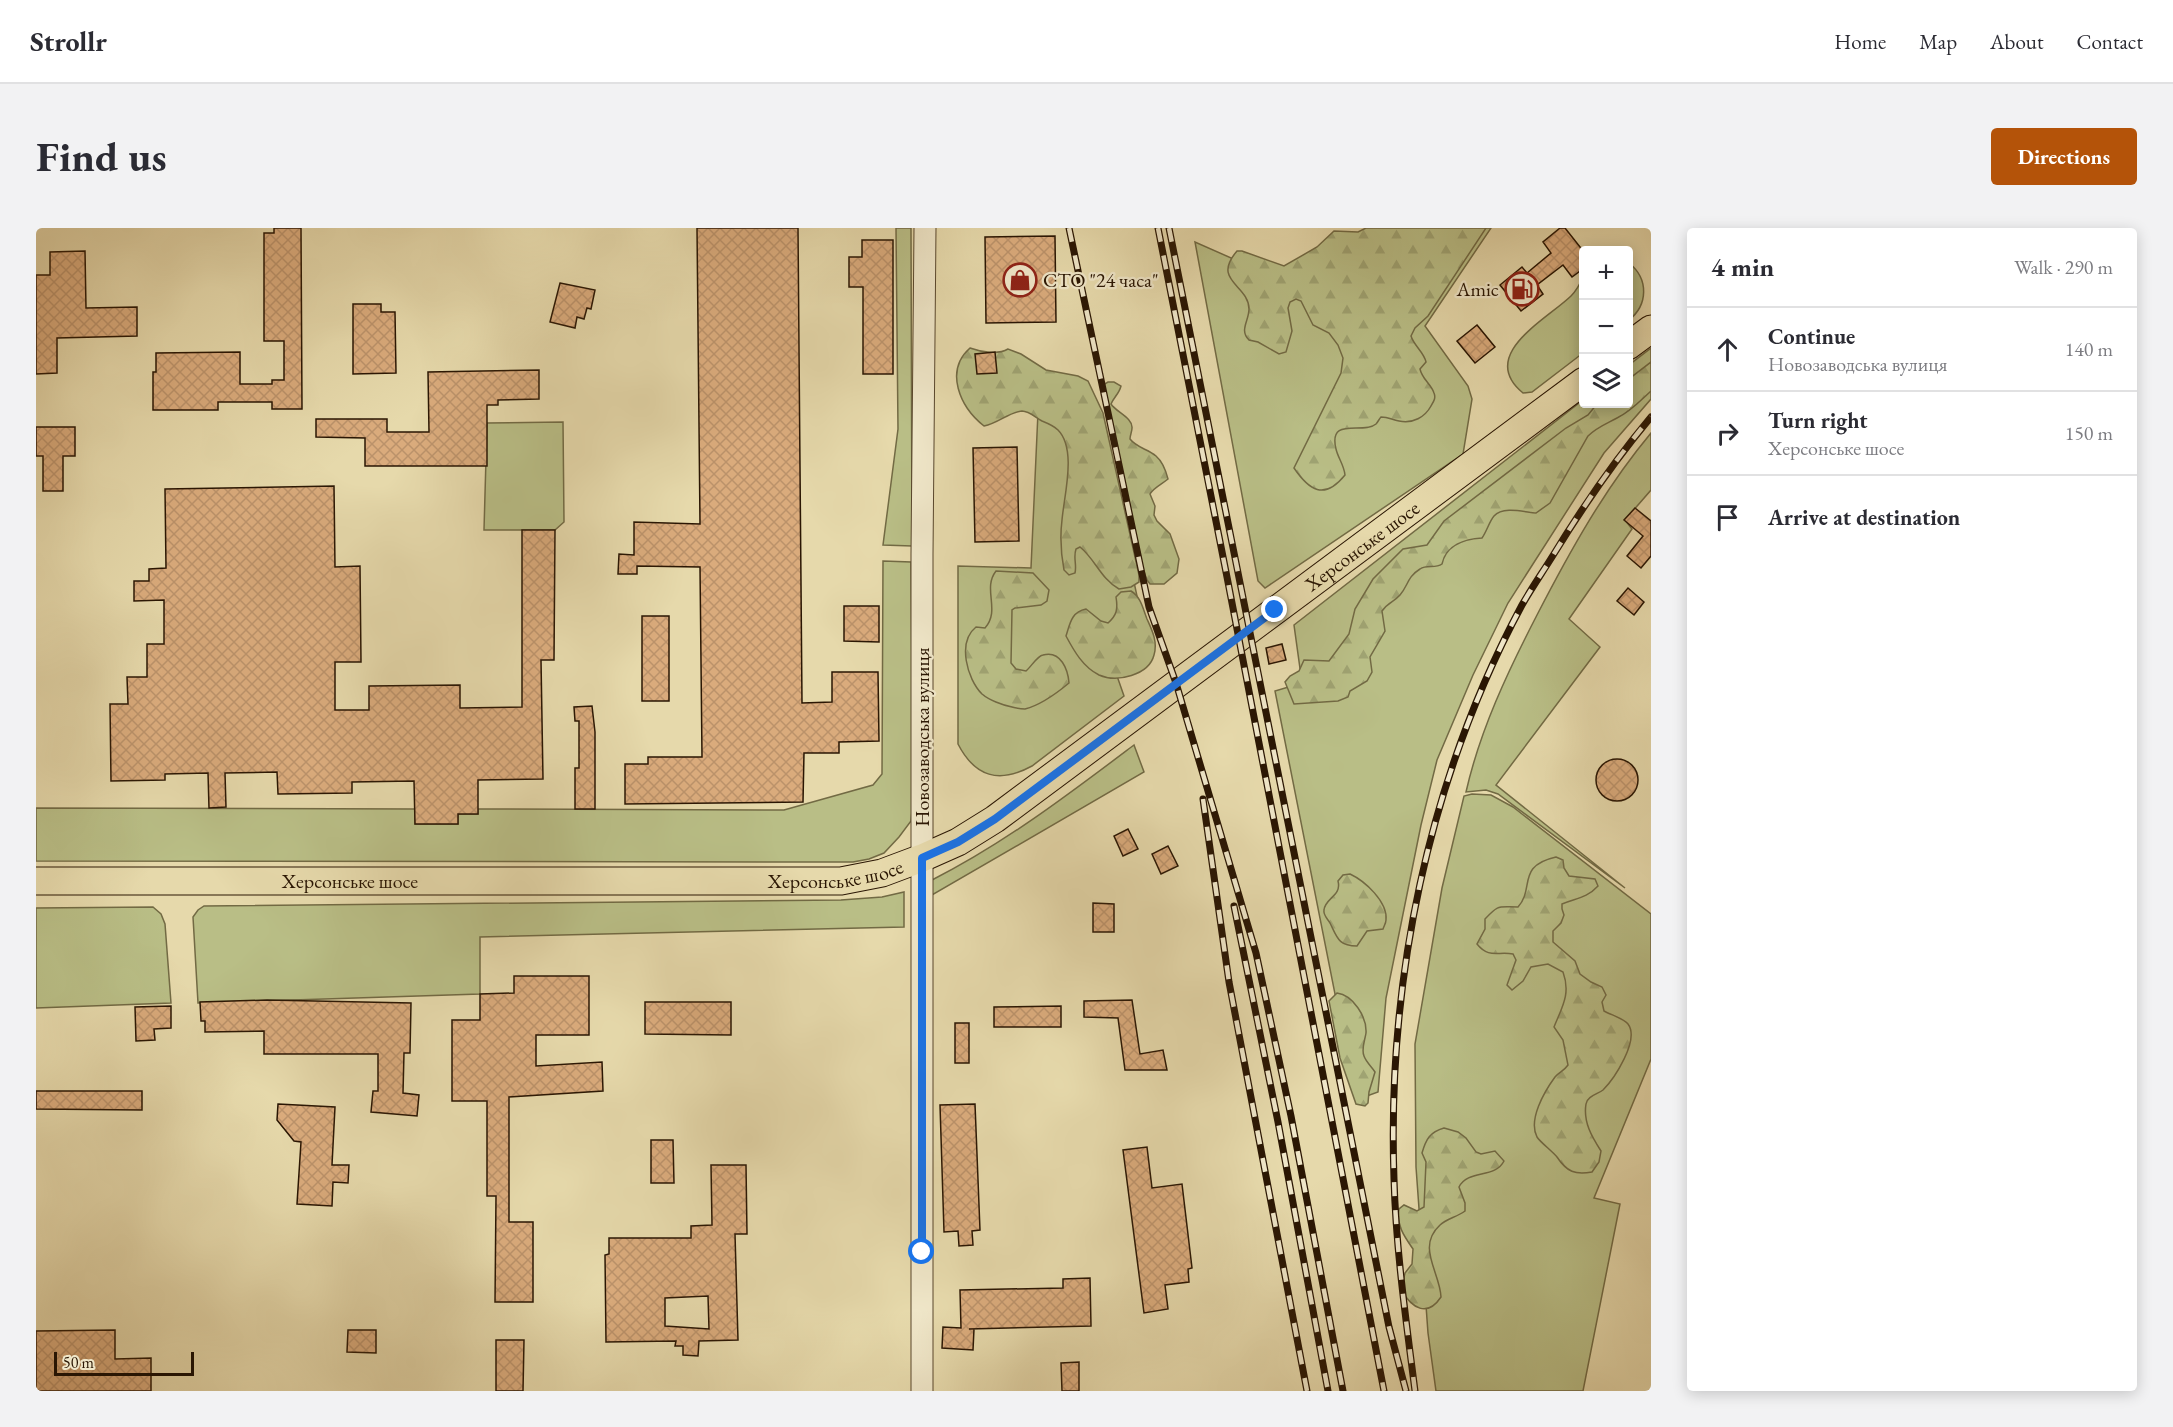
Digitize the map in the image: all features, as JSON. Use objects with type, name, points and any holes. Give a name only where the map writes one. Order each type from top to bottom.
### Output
[{"type":"main road","points":[[1633,343],[1651,329]]},
{"type":"main road","name":"Херсонське шосе","points":[[36,881],[841,881],[882,873],[958,842],[995,819],[1579,385]]},
{"type":"street","name":"Новозаводська вулиця","points":[[922,1391],[925,228]]},
{"type":"green space","points":[[896,228],[911,228],[912,546],[883,545],[898,429]]},
{"type":"green space","points":[[1366,228],[1486,228],[1428,316],[1415,328],[1411,336],[1425,358],[1426,362],[1420,369],[1435,395],[1434,401],[1422,416],[1414,420],[1404,422],[1381,417],[1376,424],[1370,427],[1342,429],[1337,433],[1335,439],[1345,475],[1330,488],[1317,490],[1305,482],[1294,468],[1341,373],[1343,358],[1338,345],[1329,333],[1313,325],[1301,301],[1296,299],[1290,302],[1288,308],[1292,331],[1286,352],[1279,354],[1258,342],[1249,340],[1245,333],[1249,313],[1247,301],[1229,276],[1228,269],[1237,251],[1284,266],[1317,247],[1334,231],[1358,232]]},
{"type":"green space","points":[[1400,228],[1491,228],[1425,326],[1468,386],[1472,399],[1463,454],[1265,588],[1258,581],[1195,242],[1317,296]]},
{"type":"green space","points":[[1633,266],[1640,277],[1644,292],[1643,300],[1633,316]]},
{"type":"green space","points":[[1579,285],[1579,356],[1532,392],[1523,393],[1511,379],[1508,365],[1511,352],[1520,339],[1571,296]]},
{"type":"green space","points":[[970,348],[989,352],[1008,349],[1021,354],[1046,370],[1078,376],[1088,381],[1103,413],[1139,582],[1131,587],[1119,589],[1107,580],[1080,547],[1075,552],[1075,573],[1069,575],[1064,570],[1061,532],[1068,460],[1064,438],[1055,427],[1025,411],[1013,413],[984,426],[975,418],[962,399],[957,378],[962,357]]},
{"type":"green space","points":[[1651,348],[1651,399],[1604,453],[1508,603],[1473,675],[1437,760],[1421,825],[1386,998],[1378,1092],[1356,1100],[1275,691],[1302,683],[1294,625],[1579,403],[1579,408],[1633,408],[1633,362]]},
{"type":"green space","points":[[1651,362],[1651,391],[1633,408],[1633,376]]},
{"type":"green space","points":[[1108,382],[1121,386],[1111,404],[1132,424],[1130,439],[1158,458],[1168,479],[1150,494],[1155,506],[1154,515],[1170,534],[1179,559],[1177,573],[1164,584],[1150,584],[1143,569],[1103,385]]},
{"type":"green space","points":[[1095,399],[1144,629],[1109,653],[1124,696],[1032,766],[1009,775],[989,774],[972,764],[958,744],[958,566],[1031,568],[1038,412]]},
{"type":"green space","points":[[1594,408],[1632,408],[1588,436],[1550,503],[1536,513],[1514,510],[1498,513],[1492,518],[1482,538],[1457,544],[1444,557],[1442,564],[1425,567],[1413,575],[1400,595],[1382,611],[1385,631],[1370,657],[1372,672],[1367,681],[1350,691],[1348,697],[1338,701],[1294,704],[1285,682],[1299,671],[1304,660],[1329,661],[1349,634],[1355,609],[1373,579],[1403,549],[1427,545],[1444,521],[1566,428],[1588,415]]},
{"type":"green space","points":[[563,422],[564,522],[555,530],[484,530],[487,423]]},
{"type":"green space","points":[[1651,433],[1651,490],[1625,520],[1632,529],[1569,619],[1600,647],[1496,785],[1625,888],[1498,794],[1486,790],[1466,792],[1479,746],[1496,701],[1537,615],[1589,521],[1618,476]]},
{"type":"green space","points":[[883,561],[911,562],[913,800],[911,821],[884,853],[869,859],[853,862],[36,861],[36,808],[415,809],[415,824],[458,824],[458,814],[478,814],[478,809],[784,810],[873,785],[882,774]]},
{"type":"green space","points":[[996,571],[1033,573],[1049,590],[1047,601],[1041,605],[1012,610],[1011,663],[1016,669],[1026,671],[1041,656],[1055,655],[1065,667],[1068,678],[1069,683],[1054,695],[1025,709],[1000,704],[982,694],[972,679],[966,661],[970,634],[976,627],[985,628],[992,614],[991,585]]},
{"type":"green space","points":[[1131,591],[1139,600],[1152,632],[1155,641],[1154,655],[1146,668],[1131,676],[1114,678],[1099,675],[1084,663],[1069,642],[1066,636],[1070,623],[1077,613],[1086,609],[1101,621],[1108,623],[1116,612],[1116,597],[1121,592]]},
{"type":"green space","points":[[1134,745],[1144,772],[932,895],[932,880],[1011,834]]},
{"type":"green space","points":[[1491,795],[1513,807],[1651,914],[1651,1059],[1594,1198],[1620,1204],[1583,1391],[1436,1391],[1428,1333],[1416,1167],[1415,1044],[1442,888],[1464,796]]},
{"type":"green space","points":[[1556,857],[1563,860],[1564,868],[1569,876],[1595,879],[1598,886],[1586,895],[1562,904],[1564,915],[1561,923],[1553,931],[1553,942],[1575,961],[1580,974],[1602,987],[1606,995],[1602,1002],[1604,1011],[1626,1022],[1631,1031],[1631,1040],[1619,1069],[1603,1090],[1587,1101],[1585,1111],[1587,1123],[1601,1151],[1599,1162],[1592,1172],[1586,1173],[1576,1173],[1564,1166],[1537,1137],[1534,1123],[1538,1106],[1546,1090],[1555,1077],[1568,1065],[1563,1040],[1554,1027],[1566,994],[1563,972],[1548,964],[1531,967],[1523,981],[1512,990],[1507,985],[1516,960],[1513,954],[1490,953],[1481,949],[1477,944],[1485,929],[1485,919],[1499,907],[1518,907],[1523,900],[1531,872],[1544,861]]},
{"type":"green space","points":[[1350,874],[1374,893],[1386,913],[1383,929],[1367,931],[1357,946],[1351,946],[1339,940],[1324,912],[1325,906],[1338,890],[1338,881],[1343,875]]},
{"type":"green space","points":[[904,892],[904,927],[480,937],[480,994],[198,1003],[193,917],[204,906],[841,900],[882,897]]},
{"type":"green space","points":[[153,907],[161,914],[165,924],[171,1003],[36,1008],[36,908]]},
{"type":"green space","points":[[1337,993],[1353,1002],[1366,1027],[1363,1053],[1375,1072],[1368,1103],[1365,1106],[1356,1104],[1340,1058],[1329,1001]]},
{"type":"green space","points":[[1444,1128],[1458,1132],[1466,1138],[1476,1152],[1481,1154],[1495,1151],[1504,1161],[1494,1170],[1463,1181],[1459,1187],[1465,1203],[1465,1211],[1442,1223],[1433,1233],[1430,1242],[1431,1260],[1441,1297],[1425,1309],[1415,1306],[1401,1290],[1405,1273],[1412,1264],[1413,1249],[1402,1230],[1398,1215],[1399,1209],[1404,1205],[1417,1211],[1424,1207],[1426,1162],[1422,1153],[1429,1137]]},
{"type":"building","points":[[274,228],[301,228],[302,409],[272,409],[272,402],[218,402],[218,410],[153,410],[153,372],[156,372],[156,353],[240,352],[240,384],[272,384],[272,380],[284,380],[284,341],[264,341],[264,233],[274,233]]},
{"type":"building","points":[[697,228],[798,228],[802,703],[832,702],[832,672],[878,672],[879,741],[839,742],[839,753],[804,753],[803,802],[625,804],[625,764],[648,764],[648,757],[702,757],[700,567],[637,566],[637,574],[618,574],[619,554],[634,555],[634,522],[700,524]]},
{"type":"building","points":[[1560,228],[1565,228],[1579,246],[1579,272],[1572,277],[1563,265],[1537,285],[1543,294],[1521,311],[1500,285],[1522,267],[1527,273],[1551,253],[1543,242]]},
{"type":"building","name":"СТО \"24 часа\"","points":[[1055,236],[1056,322],[986,323],[985,237]]},
{"type":"building","points":[[862,240],[893,240],[893,374],[863,374],[863,287],[849,287],[849,257],[862,257]]},
{"type":"building","points":[[85,251],[86,308],[137,307],[137,336],[57,338],[57,373],[36,374],[36,275],[50,275],[50,252]]},
{"type":"building","points":[[560,283],[595,290],[591,309],[587,308],[584,319],[577,317],[575,328],[550,322]]},
{"type":"building","points":[[353,304],[381,304],[381,312],[395,312],[396,373],[353,374]]},
{"type":"building","points":[[1477,325],[1495,347],[1475,363],[1457,341]]},
{"type":"building","points":[[995,352],[997,373],[977,374],[975,354]]},
{"type":"building","points":[[539,370],[539,399],[498,400],[498,405],[487,405],[487,466],[365,466],[365,438],[316,437],[316,419],[387,419],[387,432],[429,432],[428,372]]},
{"type":"building","points":[[36,427],[75,427],[75,456],[63,456],[63,491],[43,491],[43,456],[36,456]]},
{"type":"building","points":[[1017,447],[1019,541],[975,542],[973,448]]},
{"type":"building","points":[[334,486],[335,567],[360,566],[361,662],[335,662],[335,710],[369,710],[369,686],[460,685],[460,708],[522,707],[522,530],[555,530],[554,660],[541,660],[543,779],[478,780],[478,814],[458,814],[458,824],[415,824],[414,781],[352,782],[352,793],[278,794],[277,772],[225,773],[226,807],[209,808],[208,773],[165,774],[165,780],[111,781],[110,704],[128,704],[127,677],[147,677],[147,644],[164,644],[164,600],[134,601],[134,581],[149,581],[149,569],[166,568],[165,489]]},
{"type":"building","points":[[1635,508],[1651,521],[1651,556],[1641,568],[1627,556],[1643,536],[1624,520]]},
{"type":"building","points":[[1628,588],[1644,602],[1634,615],[1617,601]]},
{"type":"building","points":[[844,606],[879,606],[879,642],[844,641]]},
{"type":"building","points":[[642,616],[669,616],[669,701],[642,701]]},
{"type":"building","points":[[1282,644],[1286,660],[1269,664],[1266,648]]},
{"type":"building","points":[[592,706],[595,732],[595,809],[575,809],[575,768],[579,768],[579,721],[575,721],[574,707]]},
{"type":"building","points":[[1617,759],[1625,760],[1632,765],[1637,772],[1637,788],[1632,795],[1625,800],[1617,801],[1609,800],[1602,795],[1597,788],[1596,780],[1597,772],[1602,765],[1609,760]]},
{"type":"building","points":[[1128,829],[1138,849],[1123,856],[1114,836]]},
{"type":"building","points":[[1168,846],[1178,866],[1161,874],[1152,854]]},
{"type":"building","points":[[1093,903],[1114,904],[1114,932],[1093,932]]},
{"type":"building","points":[[514,976],[589,976],[589,1035],[536,1035],[536,1066],[602,1062],[603,1091],[509,1097],[509,1222],[533,1222],[533,1302],[495,1302],[496,1196],[487,1196],[487,1101],[452,1101],[452,1020],[480,1020],[480,994],[514,993]]},
{"type":"building","points":[[267,1000],[411,1003],[410,1053],[404,1053],[403,1093],[419,1095],[417,1116],[371,1112],[373,1091],[378,1091],[378,1054],[264,1054],[264,1031],[205,1032],[205,1021],[201,1021],[200,1002]]},
{"type":"building","points":[[1132,1000],[1140,1054],[1163,1050],[1167,1070],[1125,1070],[1118,1018],[1084,1017],[1084,1001]]},
{"type":"building","points":[[645,1002],[731,1002],[731,1035],[645,1034]]},
{"type":"building","points":[[171,1006],[171,1028],[154,1029],[155,1040],[136,1041],[135,1007]]},
{"type":"building","points":[[1061,1006],[1061,1027],[994,1027],[994,1007]]},
{"type":"building","points":[[955,1023],[969,1023],[969,1063],[955,1063]]},
{"type":"building","points":[[36,1091],[142,1091],[142,1110],[36,1109]]},
{"type":"building","points":[[278,1104],[335,1107],[332,1165],[349,1165],[348,1183],[333,1182],[332,1206],[297,1204],[301,1142],[294,1141],[277,1120]]},
{"type":"building","points":[[975,1104],[980,1230],[972,1231],[973,1245],[959,1246],[958,1231],[944,1232],[940,1105]]},
{"type":"building","points":[[651,1140],[673,1140],[674,1183],[651,1183]]},
{"type":"building","points":[[1147,1147],[1152,1188],[1182,1184],[1192,1268],[1188,1269],[1189,1282],[1165,1285],[1168,1309],[1144,1313],[1123,1150]]},
{"type":"building","points":[[711,1165],[746,1165],[747,1234],[735,1234],[738,1340],[699,1341],[698,1356],[683,1355],[683,1346],[675,1346],[676,1341],[606,1342],[605,1255],[609,1254],[609,1238],[691,1238],[691,1226],[712,1225]],"holes":[[[708,1296],[709,1329],[665,1326],[665,1298]]]},
{"type":"building","points":[[1090,1278],[1091,1326],[969,1329],[974,1329],[973,1350],[942,1348],[943,1327],[961,1328],[960,1290],[1063,1288],[1063,1279]]},
{"type":"building","points":[[115,1330],[115,1359],[151,1358],[151,1391],[36,1391],[36,1331]]},
{"type":"building","points":[[348,1330],[376,1330],[376,1353],[347,1352]]},
{"type":"building","points":[[496,1340],[524,1340],[523,1391],[496,1391]]},
{"type":"building","points":[[1079,1362],[1079,1391],[1062,1391],[1061,1363]]},
{"type":"railway","points":[[1069,228],[1149,607],[1176,683],[1256,953],[1291,1116],[1343,1391]]},
{"type":"railway","points":[[1158,228],[1384,1391]]},
{"type":"railway","points":[[1169,228],[1389,1327],[1406,1391]]},
{"type":"railway","points":[[1415,1391],[1397,1232],[1394,1105],[1398,1030],[1407,957],[1420,883],[1438,811],[1461,741],[1489,672],[1522,605],[1587,503],[1651,417]]},
{"type":"railway","points":[[1203,799],[1229,982],[1307,1391]]},
{"type":"railway","points":[[1234,906],[1278,1122],[1328,1391]]},
{"type":"place","name":"СТО \"24 часа\"","points":[[1020,280]]},
{"type":"place","name":"Amic","points":[[1522,289]]},
{"type":"route","points":[[922,1252],[922,858],[958,842],[995,819],[1275,610]]}]
